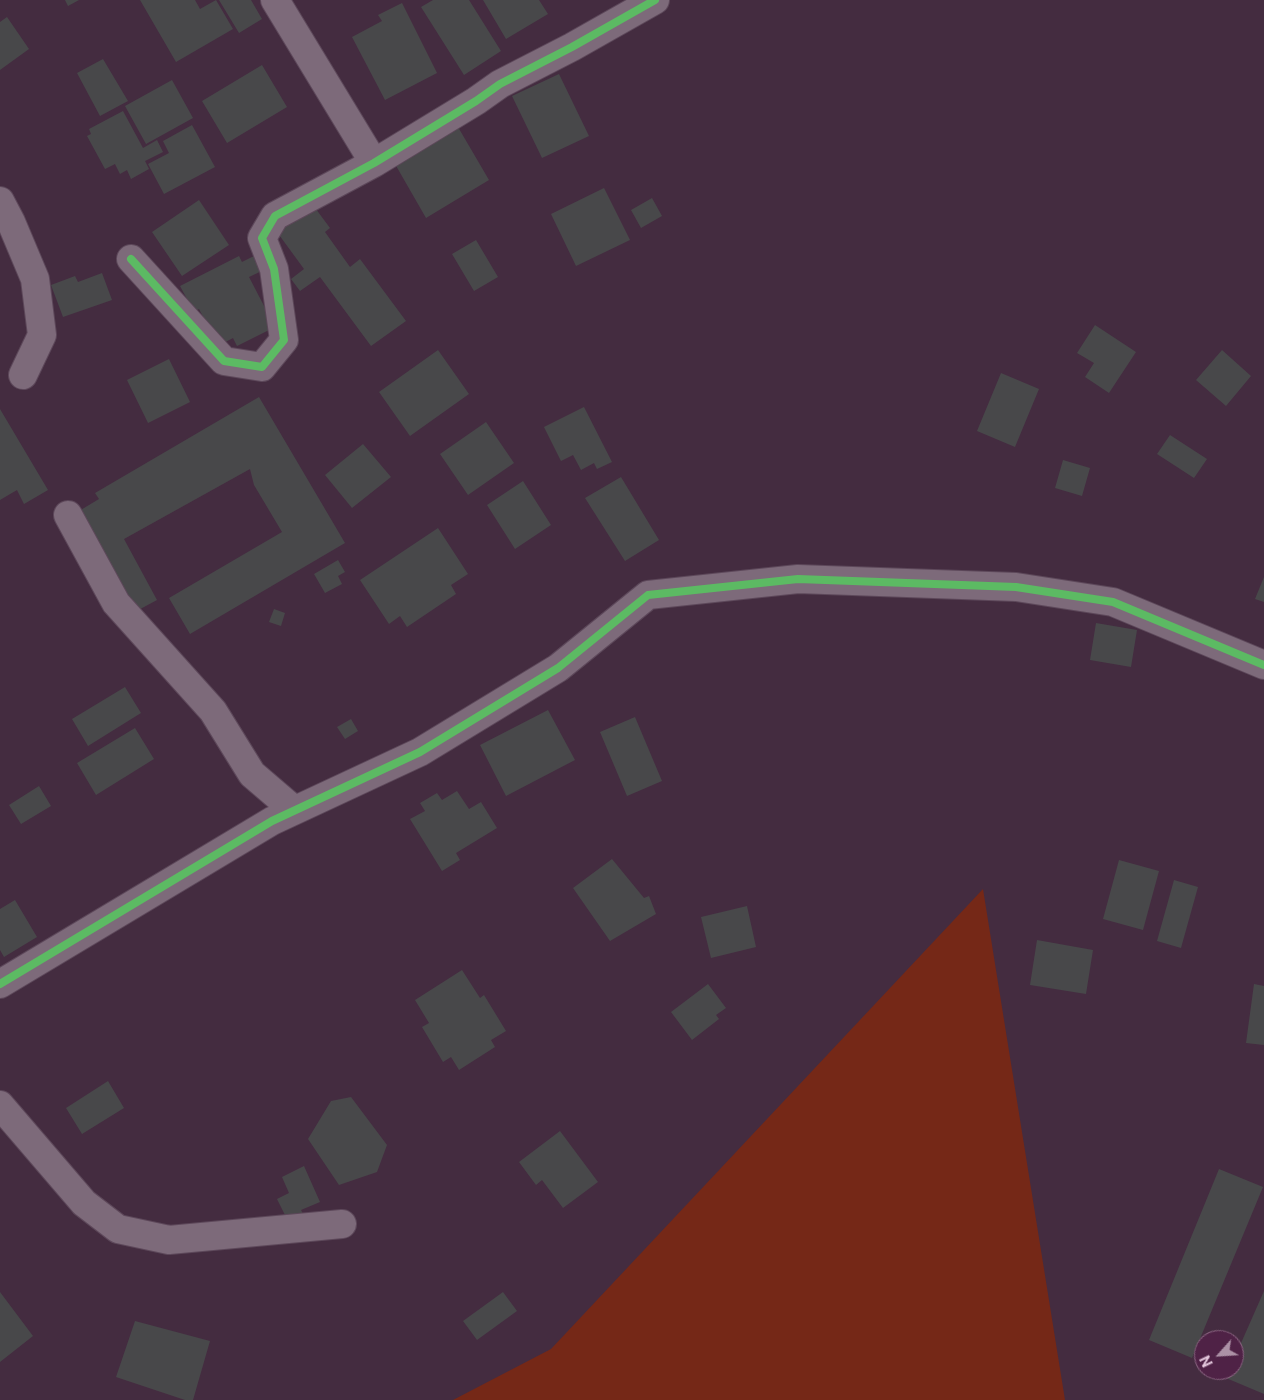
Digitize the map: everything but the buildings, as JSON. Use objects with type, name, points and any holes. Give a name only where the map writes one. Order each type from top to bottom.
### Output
[{"type":"street","points":[[275,0],[374,163]]},
{"type":"street","points":[[131,259],[224,361],[262,367],[284,340],[274,269],[262,238],[275,216],[374,163],[476,101],[500,84],[572,48],[655,0]]},
{"type":"street","points":[[0,201],[35,279],[42,335],[23,375]]},
{"type":"street","points":[[68,515],[116,603],[212,711],[252,774],[294,810]]},
{"type":"street","points":[[0,984],[272,821],[428,747],[558,668],[648,595],[798,579],[1016,587],[1113,602],[1264,665]]},
{"type":"street","points":[[0,1105],[84,1203],[118,1229],[169,1240],[342,1224]]},
{"type":"shaded area","points":[[983,889],[1065,1400],[453,1400],[551,1349]]},
{"type":"cycle path","points":[[131,259],[224,361],[262,367],[284,340],[274,269],[262,238],[275,216],[374,163],[476,101],[500,84],[572,47],[655,0]]},
{"type":"cycle path","points":[[0,984],[272,821],[420,752],[558,668],[648,595],[798,579],[1016,587],[1113,602],[1264,665]]}]
